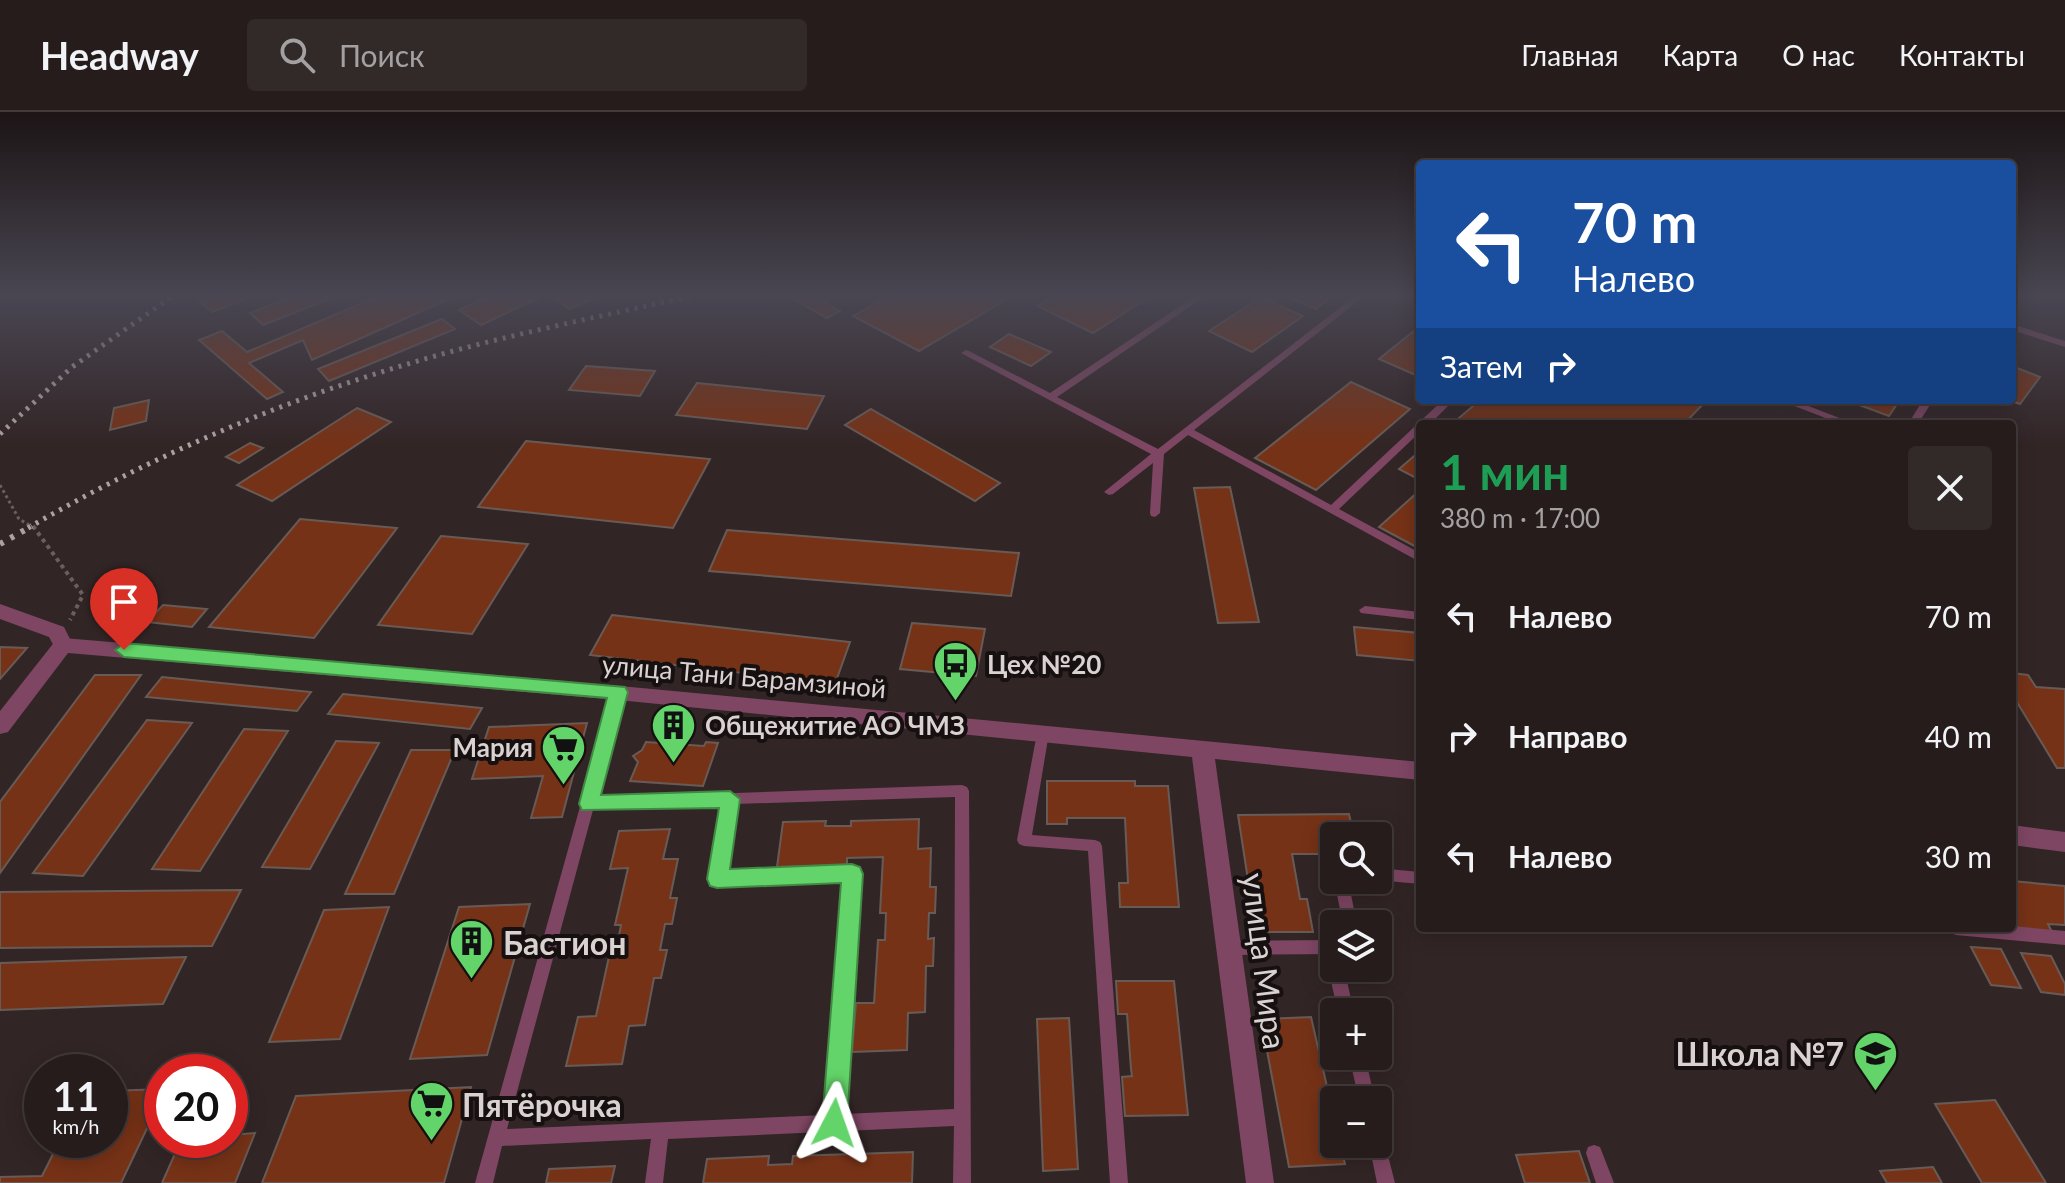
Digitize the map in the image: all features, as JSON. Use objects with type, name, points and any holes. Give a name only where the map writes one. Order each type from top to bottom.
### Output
[{"type":"street","name":"улица Тани Барамзиной","points":[[0,611],[60,639],[1202,747],[1416,771]]},
{"type":"street","points":[[0,726],[60,639]]},
{"type":"street","name":"улица Мира","points":[[1202,747],[1260,1183]]},
{"type":"street","points":[[2016,836],[2065,842]]},
{"type":"lane","points":[[1051,397],[1129,345]]},
{"type":"lane","points":[[1109,492],[1298,345]]},
{"type":"lane","points":[[966,353],[1159,454]]},
{"type":"lane","points":[[1428,420],[1445,404]]},
{"type":"lane","points":[[1795,404],[1839,420]]},
{"type":"lane","points":[[1188,431],[1416,556]]},
{"type":"lane","points":[[1332,510],[1416,432]]},
{"type":"lane","points":[[1155,513],[1159,454]]},
{"type":"lane","points":[[1365,610],[1416,616]]},
{"type":"lane","points":[[484,1183],[618,692]]},
{"type":"lane","points":[[1043,733],[1024,840],[1095,846],[1119,1183]]},
{"type":"lane","points":[[589,804],[962,791],[962,1183]]},
{"type":"lane","points":[[730,799],[717,879],[852,874],[834,1123]]},
{"type":"lane","points":[[1392,875],[1416,878]]},
{"type":"lane","points":[[2016,932],[2065,938]]},
{"type":"lane","points":[[1229,948],[1320,951]]},
{"type":"lane","points":[[496,1138],[962,1117]]},
{"type":"lane","points":[[654,1183],[661,1130]]},
{"type":"lane","points":[[1594,1153],[1605,1183]]},
{"type":"lane","points":[[1380,1158],[1386,1183]]},
{"type":"path","points":[[0,485],[19,519],[32,525],[83,595],[76,614],[60,639]]},
{"type":"building","points":[[205,345],[239,345],[247,352],[264,345],[291,345],[249,363],[283,392],[267,399]]},
{"type":"building","points":[[305,345],[346,345],[312,360]]},
{"type":"building","points":[[378,345],[416,345],[329,381],[318,369]]},
{"type":"building","points":[[908,345],[929,345],[919,351]]},
{"type":"building","points":[[1035,345],[1051,352],[1031,366],[990,347]]},
{"type":"building","points":[[1238,345],[1262,345],[1252,352]]},
{"type":"building","points":[[1396,345],[1416,345],[1416,375],[1379,359]]},
{"type":"building","points":[[586,366],[655,371],[640,396],[569,390]]},
{"type":"building","points":[[2016,368],[2040,377],[2020,404],[2016,403]]},
{"type":"building","points":[[1351,382],[1410,409],[1316,490],[1255,458]]},
{"type":"building","points":[[697,383],[824,396],[807,429],[676,415]]},
{"type":"building","points":[[149,400],[146,421],[110,430],[114,408]]},
{"type":"building","points":[[1475,404],[1703,404],[1688,420],[1457,420]]},
{"type":"building","points":[[1857,404],[1897,404],[1889,416]]},
{"type":"building","points":[[357,408],[391,422],[272,501],[237,485]]},
{"type":"building","points":[[871,409],[1000,483],[975,501],[845,425]]},
{"type":"building","points":[[526,441],[710,459],[673,528],[478,507]]},
{"type":"building","points":[[250,443],[263,448],[239,463],[226,457]]},
{"type":"building","points":[[1416,454],[1416,478],[1399,469]]},
{"type":"building","points":[[1230,487],[1259,622],[1218,623],[1194,488]]},
{"type":"building","points":[[1416,494],[1416,547],[1379,527]]},
{"type":"building","points":[[300,519],[397,528],[314,638],[209,627]]},
{"type":"building","points":[[727,530],[1019,553],[1011,596],[709,571]]},
{"type":"building","points":[[441,536],[528,544],[472,634],[378,625]]},
{"type":"building","points":[[163,605],[207,609],[192,627],[147,622]]},
{"type":"building","points":[[612,615],[850,642],[835,684],[590,655]]},
{"type":"building","points":[[912,623],[985,629],[976,676],[900,669]]},
{"type":"building","points":[[1354,627],[1416,633],[1416,661],[1357,655]]},
{"type":"building","points":[[0,647],[27,648],[0,679]]},
{"type":"building","points":[[2016,674],[2028,675],[2036,687],[2065,689],[2065,768],[2057,768],[2016,701]]},
{"type":"building","points":[[95,675],[141,675],[0,873],[0,802]]},
{"type":"building","points":[[162,677],[311,692],[297,711],[146,697]]},
{"type":"building","points":[[343,694],[482,708],[470,729],[328,714]]},
{"type":"building","points":[[147,720],[192,723],[83,876],[33,873]]},
{"type":"building","points":[[587,723],[562,817],[531,818],[543,776],[472,779],[489,727]]},
{"type":"building","points":[[244,729],[288,731],[200,871],[152,869]]},
{"type":"building","points":[[336,741],[379,743],[310,869],[262,867]]},
{"type":"building","name":"Общежитие АО ЧМЗ","points":[[646,742],[704,746],[706,742],[718,743],[703,786],[630,781],[638,762],[633,756],[642,750]]},
{"type":"building","points":[[411,750],[455,750],[394,894],[345,894]]},
{"type":"building","points":[[1047,781],[1135,781],[1135,786],[1168,786],[1179,907],[1120,907],[1119,883],[1128,883],[1125,818],[1067,818],[1067,824],[1047,824]]},
{"type":"building","points":[[1349,814],[1351,822],[1320,822],[1320,854],[1292,854],[1300,899],[1307,899],[1313,932],[1256,932],[1238,815]]},
{"type":"building","points":[[919,819],[918,849],[931,848],[930,887],[936,887],[935,913],[929,913],[928,939],[934,938],[933,966],[926,966],[925,1012],[908,1013],[907,1050],[852,1052],[856,1003],[874,1003],[878,940],[885,940],[886,913],[880,913],[883,857],[847,858],[847,865],[777,867],[783,822],[826,821],[825,826],[851,826],[851,821]]},
{"type":"building","points":[[670,829],[663,859],[678,859],[670,898],[677,898],[672,924],[665,924],[660,950],[667,950],[661,978],[654,978],[645,1025],[629,1026],[622,1064],[566,1066],[578,1017],[596,1016],[610,952],[616,952],[621,925],[615,925],[628,868],[610,869],[619,831]]},
{"type":"building","points":[[2016,881],[2065,886],[2065,925],[2048,924],[2052,932],[2018,929]]},
{"type":"building","points":[[241,890],[212,946],[0,948],[0,892]]},
{"type":"building","name":"Бастион","points":[[530,904],[487,1055],[410,1059],[459,907]]},
{"type":"building","points":[[389,907],[340,1039],[269,1042],[324,910]]},
{"type":"building","points":[[1971,947],[2001,949],[2021,988],[1991,985]]},
{"type":"building","points":[[2021,953],[2051,956],[2065,984],[2065,995],[2041,992]]},
{"type":"building","points":[[186,957],[163,1004],[0,1010],[0,963]]},
{"type":"building","points":[[1116,981],[1174,981],[1188,1115],[1125,1116],[1122,1077],[1132,1076],[1127,1014],[1118,1014]]},
{"type":"building","points":[[1311,1017],[1320,1070],[1323,1070],[1327,1086],[1320,1086],[1320,1158],[1344,1158],[1345,1164],[1289,1167],[1261,1019]]},
{"type":"building","points":[[1069,1018],[1078,1169],[1043,1171],[1037,1019]]},
{"type":"building","points":[[471,1087],[444,1183],[262,1183],[296,1096]]},
{"type":"building","points":[[128,1090],[144,1090],[144,1135],[121,1183],[0,1183],[0,1177],[42,1176],[51,1158],[128,1158]]},
{"type":"building","points":[[1995,1100],[2046,1183],[1982,1183],[1935,1104]]},
{"type":"building","points":[[255,1133],[248,1150],[248,1134]]},
{"type":"building","points":[[1579,1151],[1590,1183],[1525,1183],[1516,1155]]},
{"type":"building","points":[[913,1152],[912,1183],[703,1183],[707,1159],[769,1156],[768,1165],[792,1164],[793,1156]]},
{"type":"building","points":[[173,1158],[245,1158],[235,1183],[162,1183]]},
{"type":"building","points":[[615,1166],[611,1183],[546,1183],[549,1169]]},
{"type":"building","points":[[1933,1167],[1942,1183],[1887,1183],[1880,1171]]},
{"type":"railway","points":[[0,434],[72,367],[103,345]]},
{"type":"railway","points":[[28,528],[167,455],[263,414],[361,378],[477,345]]},
{"type":"railway","points":[[0,544],[32,526]]},
{"type":"place","name":"Цех №20","points":[[956,703]]},
{"type":"place","name":"Общежитие АО ЧМЗ","points":[[674,764]]},
{"type":"place","name":"Мария","points":[[564,786]]},
{"type":"place","name":"Бастион","points":[[472,981]]},
{"type":"place","name":"Школа №7","points":[[1875,1092]]},
{"type":"place","name":"Пятёрочка","points":[[431,1143]]},
{"type":"route","points":[[124,650],[618,692],[589,804],[730,799],[717,879],[852,874],[834,1123]]}]
